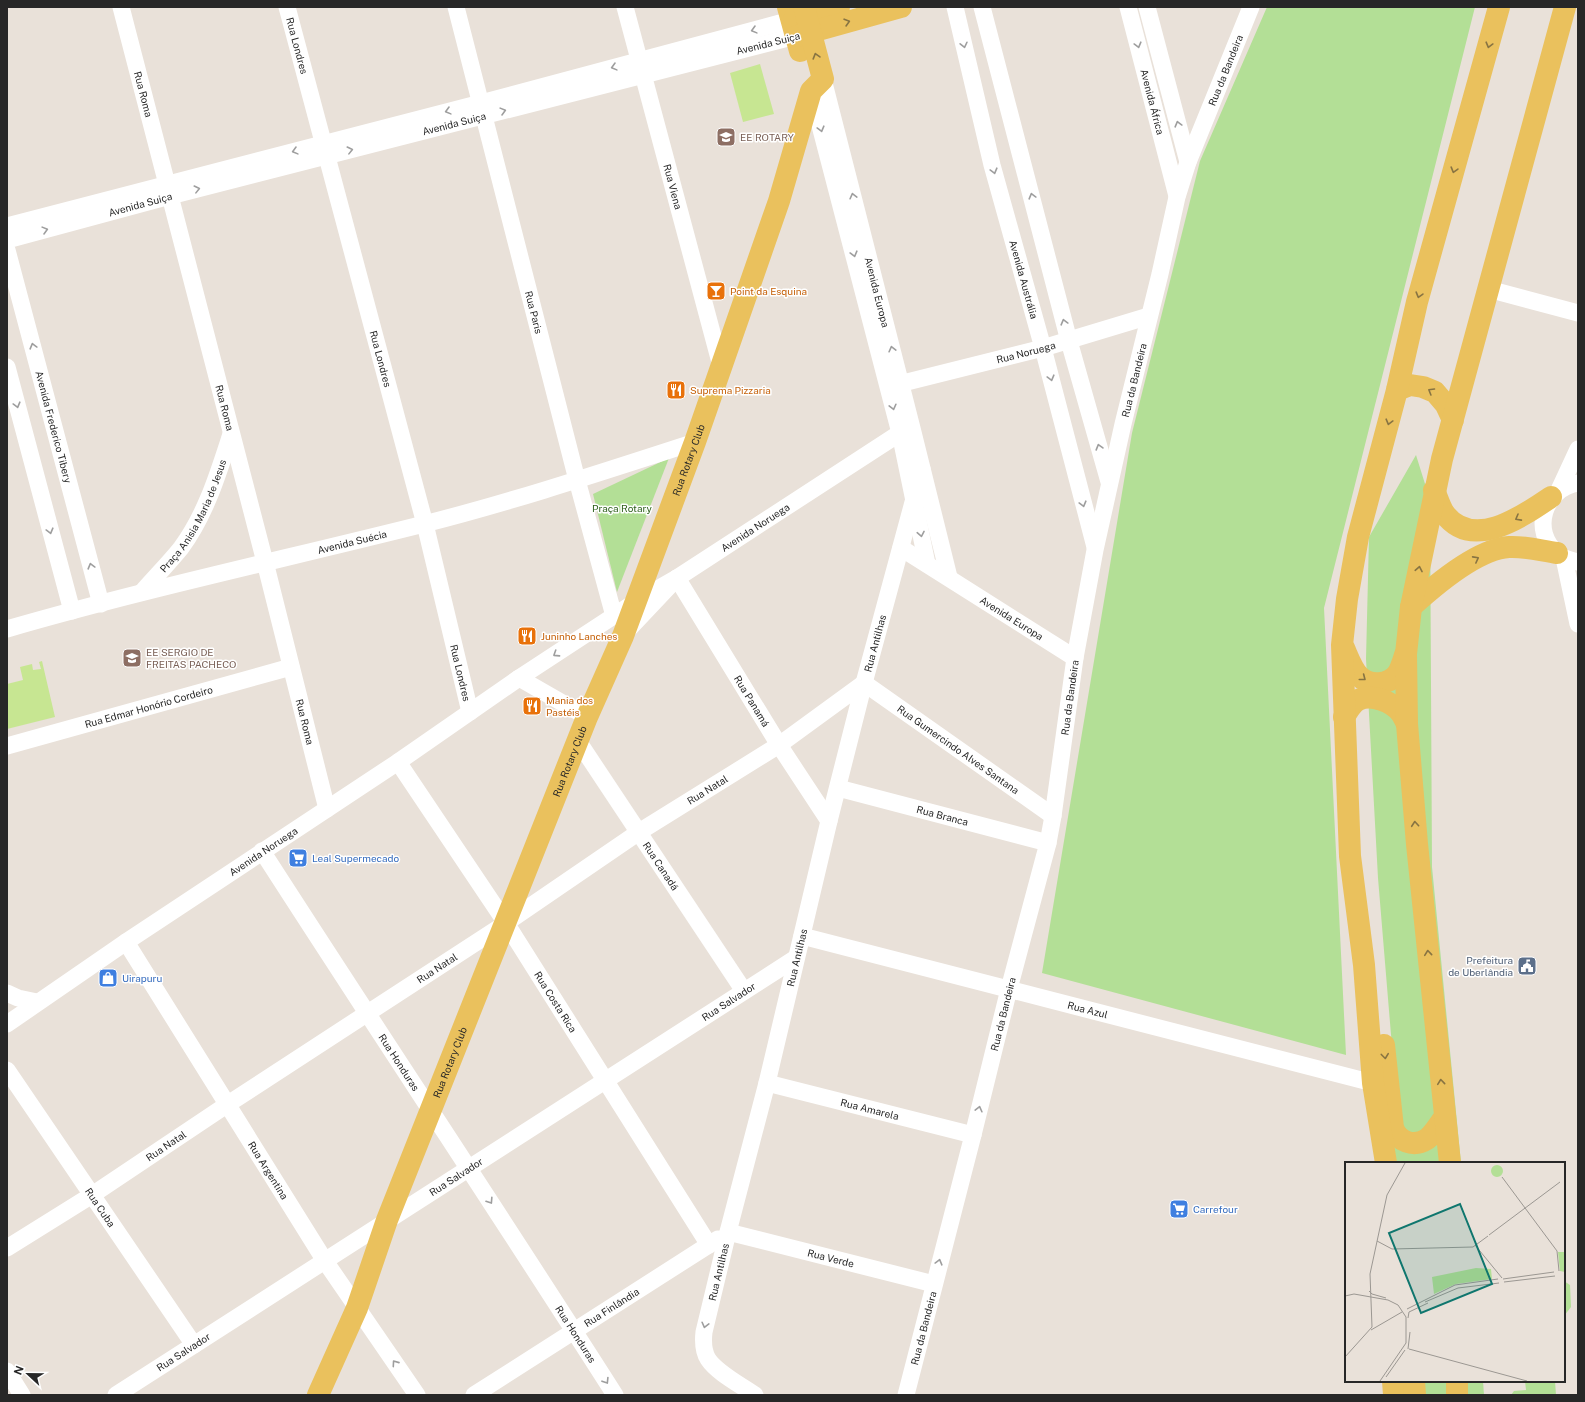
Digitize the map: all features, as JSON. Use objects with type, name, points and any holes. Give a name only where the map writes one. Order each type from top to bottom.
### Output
[{"type":"main road","name":"Avenida Suiça","points":[[799,20],[839,7]]},
{"type":"main road","name":"Avenida Suiça","points":[[799,20],[901,7]]},
{"type":"main road","points":[[1386,1161],[1373,1084],[1364,964],[1350,856],[1342,645],[1347,599],[1358,537],[1397,390],[1417,302],[1499,7]]},
{"type":"main road","points":[[1450,1162],[1417,844],[1407,724],[1406,654],[1411,607],[1434,490],[1564,7]]},
{"type":"main road","name":"Avenida Europa","points":[[799,20],[817,85]]},
{"type":"main road","name":"Rua Rotary Club","points":[[318,1395],[357,1308],[387,1220],[578,741],[619,626],[635,602],[695,442],[780,201],[817,85]]},
{"type":"main road","points":[[1397,390],[1410,385],[1423,387],[1435,392],[1446,405],[1453,420]]},
{"type":"main road","points":[[1434,490],[1444,512],[1455,524],[1470,529],[1486,530],[1500,527],[1519,518],[1555,494]]},
{"type":"main road","points":[[1411,607],[1433,587],[1453,573],[1492,551],[1508,547],[1519,547],[1566,558]]},
{"type":"main road","points":[[1342,645],[1351,664],[1359,676],[1368,682],[1377,684],[1387,682],[1398,673],[1406,654]]},
{"type":"main road","points":[[1344,717],[1350,707],[1359,699],[1371,697],[1390,703],[1401,713],[1407,724]]},
{"type":"main road","points":[[1364,964],[1375,988],[1378,1000],[1393,1128],[1396,1135],[1403,1141],[1411,1143],[1420,1142],[1428,1139],[1445,1117]]},
{"type":"main road","points":[[1392,1382],[1394,1395]]},
{"type":"main road","points":[[1404,1382],[1405,1395]]},
{"type":"main road","points":[[1414,1382],[1415,1395]]},
{"type":"main road","points":[[1457,1382],[1457,1395]]},
{"type":"street","name":"Rua Roma","points":[[121,7],[231,433],[266,562],[327,809]]},
{"type":"street","name":"Rua Londres","points":[[287,7],[425,524],[470,712]]},
{"type":"street","name":"Rua Paris","points":[[456,7],[577,480],[619,626]]},
{"type":"street","name":"Rua Viena","points":[[625,7],[721,366]]},
{"type":"street","name":"Avenida Austrália","points":[[955,7],[992,165],[1043,348],[1096,550]]},
{"type":"street","points":[[982,7],[1069,341],[1110,485]]},
{"type":"street","name":"Avenida África","points":[[1128,7],[1177,197]]},
{"type":"street","name":"Avenida África","points":[[1147,7],[1188,162]]},
{"type":"street","name":"Rua da Bandeira","points":[[906,1395],[1009,989],[1048,842],[1075,658],[1096,550],[1123,424],[1177,197],[1188,162],[1251,7]]},
{"type":"street","name":"Avenida Suiça","points":[[7,226],[169,190],[325,150],[641,67],[799,20]]},
{"type":"street","name":"Avenida Europa","points":[[817,85],[906,430],[922,468],[949,578]]},
{"type":"street","name":"Avenida Suiça","points":[[7,240],[169,190]]},
{"type":"street","name":"Avenida Frederico Tibery","points":[[7,250],[101,604]]},
{"type":"street","points":[[1488,289],[1578,313]]},
{"type":"street","name":"Rua Noruega","points":[[894,385],[1069,341],[1149,316]]},
{"type":"street","points":[[7,367],[72,611]]},
{"type":"street","name":"Avenida Europa","points":[[906,430],[914,499],[927,564]]},
{"type":"street","name":"Avenida Noruega","points":[[7,1024],[126,942],[398,762],[519,678],[619,626],[677,578],[906,430]]},
{"type":"street","name":"Praça Anisia Maria de Jesus","points":[[142,592],[180,548],[202,513],[218,477],[231,433]]},
{"type":"street","name":"Avenida Suécia","points":[[7,629],[142,592],[425,524],[577,480],[695,442]]},
{"type":"street","points":[[1578,449],[1555,494],[1545,508],[1543,520],[1544,533],[1549,544],[1566,558],[1578,624]]},
{"type":"street","name":"Rua Antilhas","points":[[755,1395],[718,1369],[708,1359],[703,1345],[704,1332],[728,1232],[767,1083],[829,821],[864,683],[902,548],[922,468]]},
{"type":"street","points":[[1555,494],[1570,484],[1578,483]]},
{"type":"street","name":"Avenida Europa","points":[[902,548],[1075,658]]},
{"type":"street","points":[[635,602],[677,578]]},
{"type":"street","name":"Rua Panamá","points":[[677,578],[779,745],[829,821]]},
{"type":"street","points":[[7,614],[30,622]]},
{"type":"street","name":"Rua Edmar Honório Cordeiro","points":[[7,746],[291,667]]},
{"type":"street","points":[[519,678],[587,717]]},
{"type":"street","name":"Rua Natal","points":[[7,1248],[92,1195],[366,1013],[506,923],[639,832],[779,745],[864,683]]},
{"type":"street","name":"Rua Gumercindo Alves Santana","points":[[864,683],[1053,816]]},
{"type":"street","name":"Rua Canadá","points":[[578,741],[744,991]]},
{"type":"street","name":"Rua Costa Rica","points":[[398,762],[506,923],[709,1245]]},
{"type":"street","name":"Rua Branca","points":[[838,788],[1048,842]]},
{"type":"street","name":"Rua Honduras","points":[[262,851],[615,1395]]},
{"type":"street","name":"Rua Azul","points":[[802,936],[1373,1084]]},
{"type":"street","name":"Rua Argentina","points":[[126,942],[325,1261],[417,1395]]},
{"type":"street","name":"Rua Salvador","points":[[116,1395],[796,958]]},
{"type":"street","points":[[7,993],[18,998],[37,1002]]},
{"type":"street","points":[[7,1005],[7,1024]]},
{"type":"street","name":"Rua Cuba","points":[[7,1070],[194,1345]]},
{"type":"street","name":"Rua Amarela","points":[[767,1083],[973,1134]]},
{"type":"street","name":"Rua Finlândia","points":[[474,1395],[728,1232]]},
{"type":"street","name":"Rua Verde","points":[[728,1232],[934,1284]]},
{"type":"street","points":[[7,1371],[22,1395]]},
{"type":"green space","points":[[1267,7],[1475,7],[1324,608],[1346,1055],[1042,973],[1132,433],[1200,161]]},
{"type":"green space","name":"EE ROTARY","points":[[760,64],[774,114],[743,122],[730,73]]},
{"type":"green space","points":[[1416,455],[1430,500],[1432,867],[1461,1162],[1395,1162],[1392,1132],[1399,1131],[1378,878],[1366,659],[1369,537]]},
{"type":"green space","name":"Praça Rotary","points":[[669,458],[617,592],[593,494]]},
{"type":"green space","points":[[42,661],[55,717],[7,729],[7,684],[23,680],[20,667],[32,664],[33,670],[41,669],[39,662]]},
{"type":"green space","points":[[1565,1282],[1570,1285],[1571,1307],[1565,1315]]},
{"type":"green space","points":[[1402,1382],[1483,1382],[1484,1395],[1399,1395]]},
{"type":"green space","points":[[1525,1382],[1555,1382],[1556,1395],[1511,1395],[1514,1391],[1526,1390]]},
{"type":"place","name":"EE ROTARY","points":[[726,137]]},
{"type":"place","name":"Point da Esquina","points":[[716,291]]},
{"type":"place","name":"Suprema Pizzaria","points":[[676,390]]},
{"type":"place","name":"Juninho Lanches","points":[[527,636]]},
{"type":"place","name":"EE SERGIO DE FREITAS PACHECO","points":[[132,658]]},
{"type":"place","name":"Mania dos Pastéis","points":[[532,706]]},
{"type":"place","name":"Leal Supermecado","points":[[298,858]]},
{"type":"place","name":"Prefeitura de Uberlândia","points":[[1527,966]]},
{"type":"place","name":"Uirapuru","points":[[108,978]]},
{"type":"place","name":"Carrefour","points":[[1179,1209]]}]
